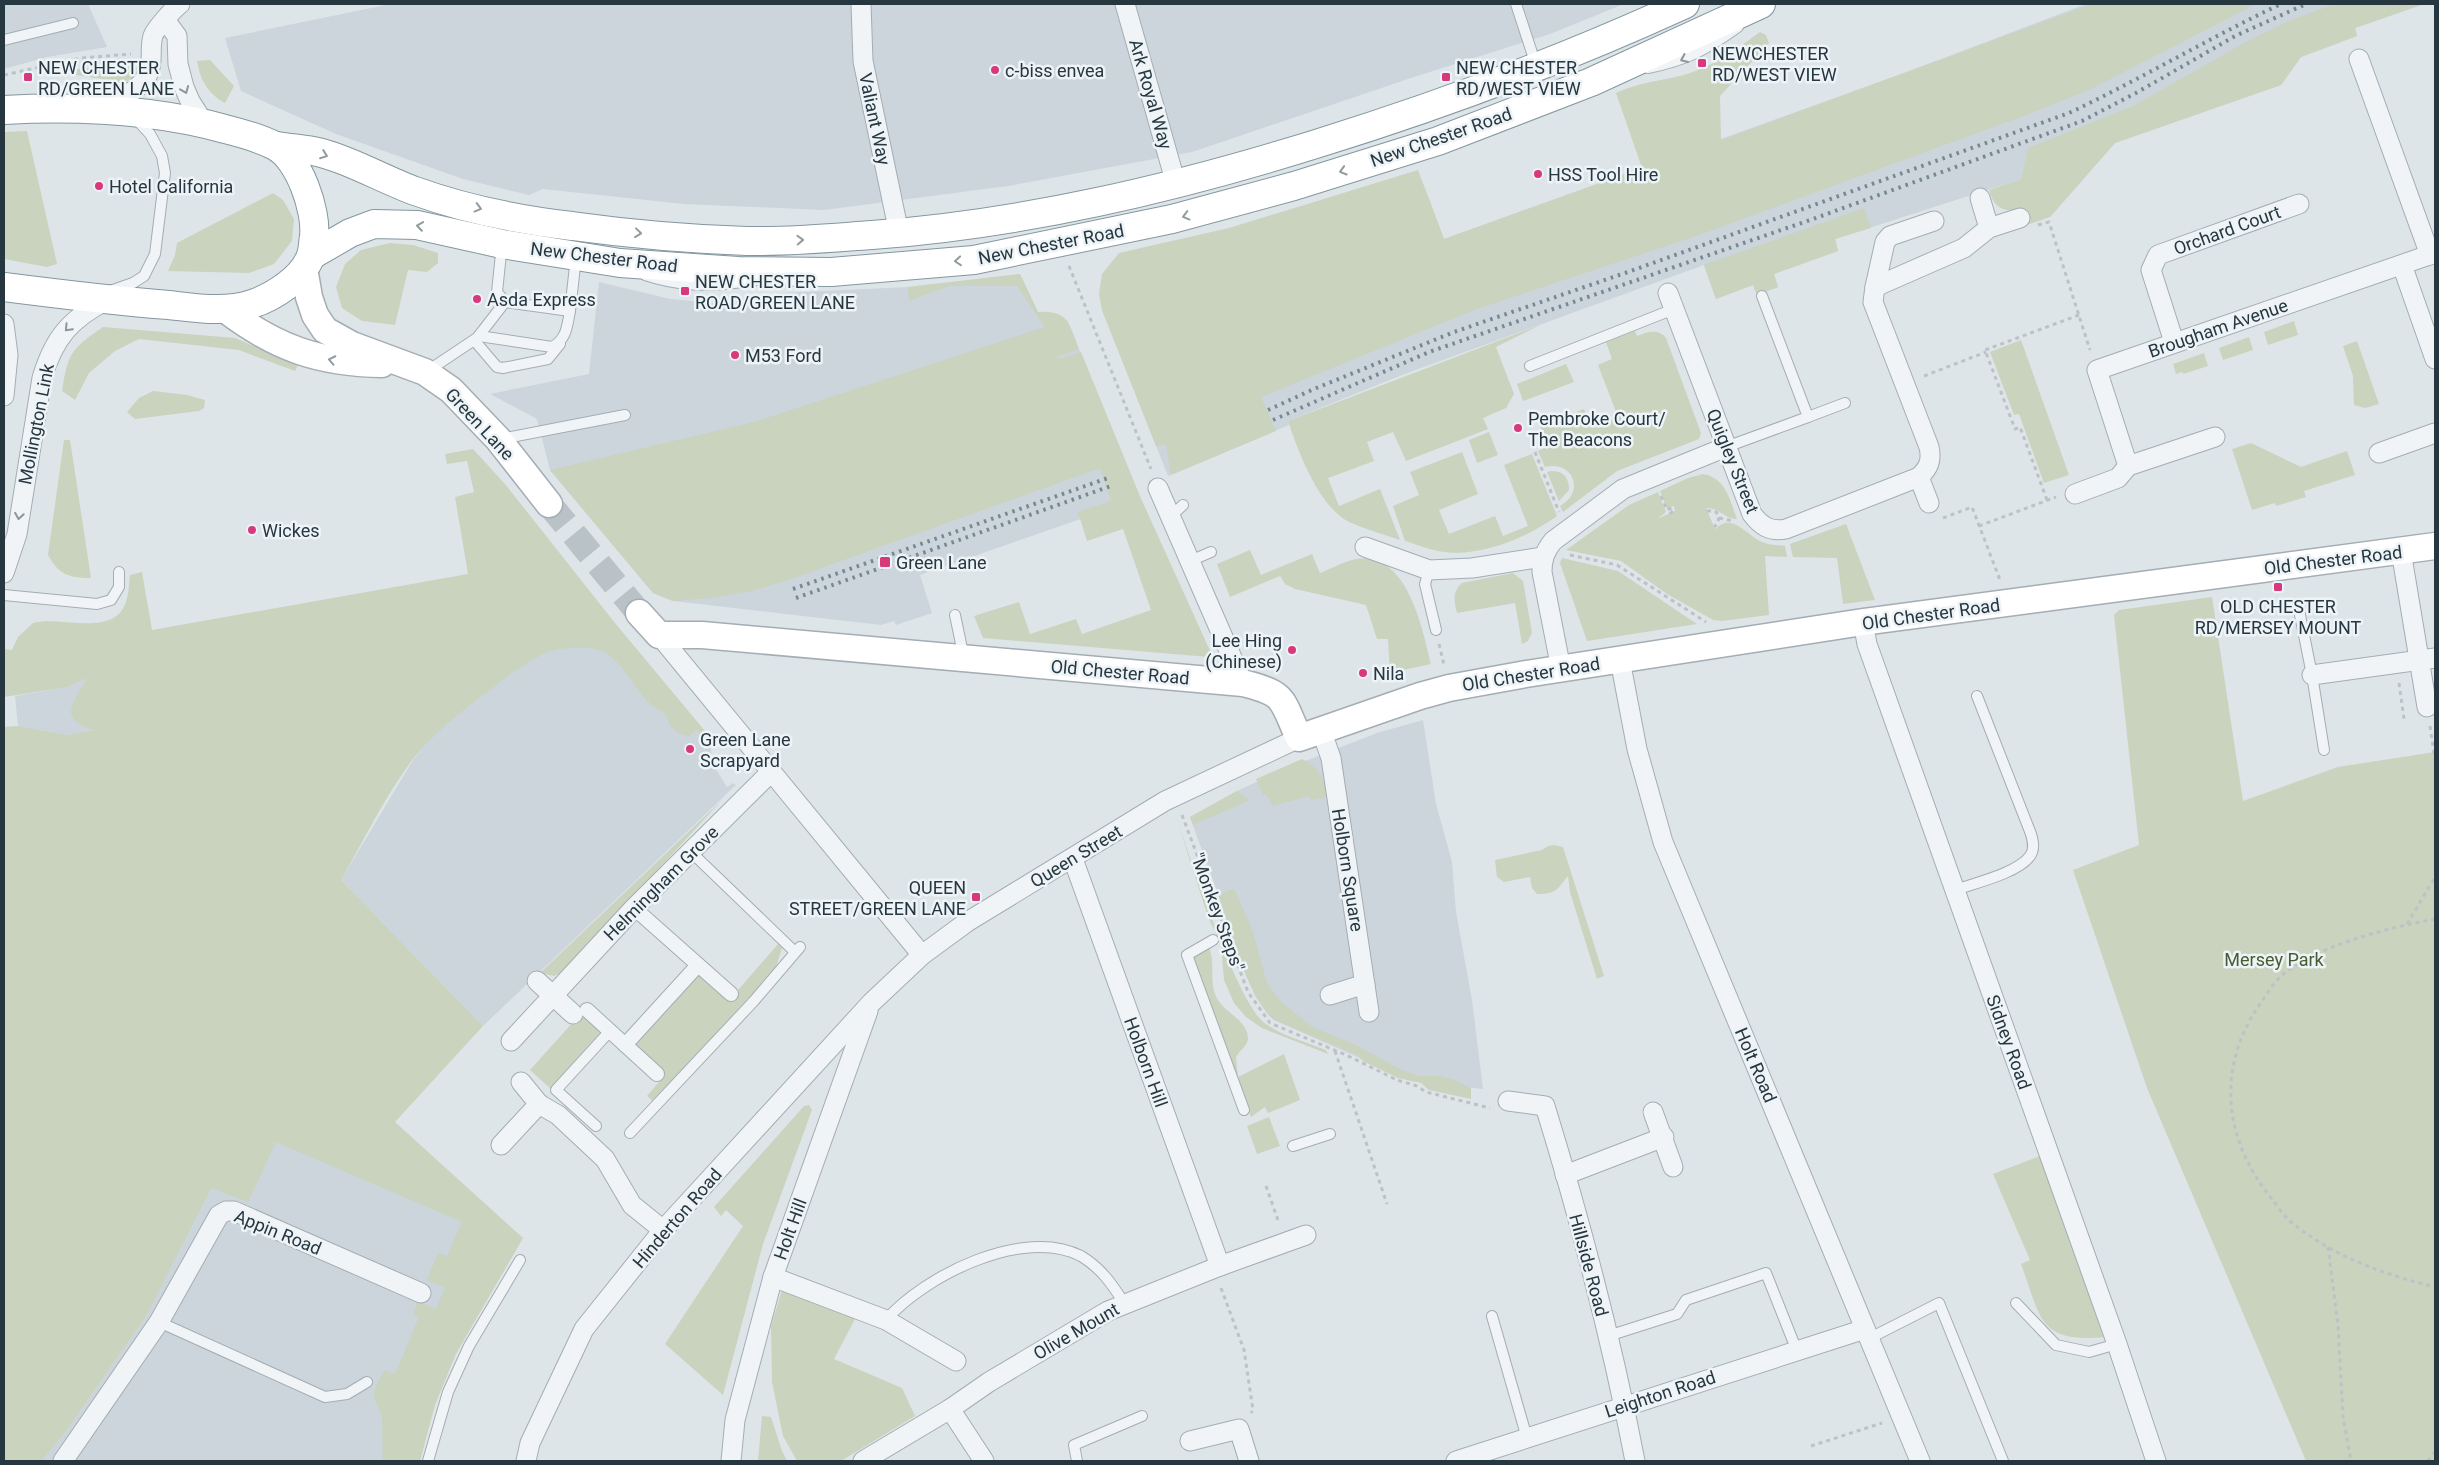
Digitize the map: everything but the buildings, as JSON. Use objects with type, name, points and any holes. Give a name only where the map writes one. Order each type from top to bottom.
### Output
[{"type":"highway","name":"New Chester Road","points":[[4,110],[101,109],[204,122],[277,146],[316,152],[417,192],[488,211],[569,226],[657,235],[748,241],[800,240],[899,233],[989,223],[1102,202],[1176,184],[1397,119],[1537,68],[1685,4]]},
{"type":"highway","name":"New Chester Road","points":[[4,287],[107,300],[226,310],[252,304],[272,295],[289,283],[308,261],[350,233],[374,224],[416,225],[502,244],[588,258],[738,271],[812,272],[974,260],[1059,244],[1172,219],[1303,184],[1438,141],[1602,77],[1761,4]]},
{"type":"highway","points":[[277,146],[291,161],[309,198],[314,230],[308,261]]},
{"type":"main road","name":"Green Lane","points":[[308,261],[308,297],[315,315],[325,330],[352,345],[398,364],[425,372],[451,390],[498,439],[548,504]]},
{"type":"main road","name":"Green Lane","points":[[226,310],[253,330],[301,353],[351,363],[398,364]]},
{"type":"main road","name":"Old Chester Road","points":[[658,635],[712,636],[1243,683],[1269,689],[1281,698],[1310,734],[1449,688],[1561,668],[1863,622],[2435,546]]},
{"type":"main road","points":[[638,613],[658,635]]},
{"type":"street","points":[[101,109],[139,86],[147,76],[151,66],[153,35],[166,21],[177,4]]},
{"type":"street","name":"Valiant Way","points":[[861,4],[863,61],[899,233]]},
{"type":"street","name":"Ark Royal Way","points":[[1125,4],[1176,184]]},
{"type":"street","points":[[166,21],[177,36],[178,64],[184,87],[190,101],[204,122]]},
{"type":"street","points":[[2359,59],[2433,254]]},
{"type":"street","points":[[1980,198],[1990,228]]},
{"type":"street","name":"Orchard Court","points":[[2174,342],[2151,270],[2158,254],[2299,204]]},
{"type":"street","points":[[1875,287],[1964,248],[1990,228],[2020,218]]},
{"type":"street","points":[[1929,503],[1919,477],[1928,467],[1930,453],[1873,302],[1885,242],[1898,232],[1934,221]]},
{"type":"street","name":"Brougham Avenue","points":[[2097,370],[2433,254]]},
{"type":"street","points":[[2402,265],[2435,359]]},
{"type":"street","name":"Mollington Link","points":[[4,573],[17,534],[42,378],[48,358],[56,342],[68,327],[86,311],[107,300]]},
{"type":"street","name":"Quigley Street","points":[[1671,301],[1752,514],[1763,526],[1778,531],[1919,477]]},
{"type":"street","name":"Mollington Link","points":[[4,324],[8,355],[4,396]]},
{"type":"street","points":[[2097,370],[2128,466]]},
{"type":"street","points":[[2379,453],[2435,433]]},
{"type":"street","points":[[2074,494],[2118,478],[2128,466],[2214,437]]},
{"type":"street","points":[[1561,668],[1542,572],[1544,553],[1553,541],[1623,489],[1726,448]]},
{"type":"street","points":[[1158,488],[1177,511],[1190,561],[1243,683]]},
{"type":"street","points":[[1365,547],[1429,570],[1472,568],[1544,553]]},
{"type":"street","points":[[2402,551],[2428,659],[2427,707]]},
{"type":"street","name":"Sidney Road","points":[[1863,622],[1867,644],[2117,1344],[2156,1461]]},
{"type":"street","points":[[658,635],[922,955]]},
{"type":"street","points":[[2312,675],[2428,659]]},
{"type":"street","name":"Holt Road","points":[[1620,660],[1637,749],[1664,842],[1920,1461]]},
{"type":"street","name":"Queen Street","points":[[871,1003],[922,955],[967,922],[1175,796],[1310,734]]},
{"type":"street","name":"Holborn Square","points":[[1310,734],[1331,758],[1369,1012]]},
{"type":"street","name":"Helmingham Grove","points":[[511,1041],[634,908],[771,772]]},
{"type":"street","name":"Holborn Hill","points":[[1073,859],[1217,1267]]},
{"type":"street","points":[[634,908],[731,994]]},
{"type":"street","points":[[626,1045],[698,965]]},
{"type":"street","points":[[537,981],[553,996],[610,1031],[658,1074]]},
{"type":"street","points":[[1330,995],[1365,984]]},
{"type":"street","name":"Hinderton Road","points":[[526,1461],[530,1443],[584,1329],[663,1230],[871,1003]]},
{"type":"street","name":"Holt Hill","points":[[731,1461],[735,1420],[773,1277],[871,1003]]},
{"type":"street","points":[[521,1082],[539,1104],[558,1115],[605,1159],[632,1205],[663,1230]]},
{"type":"street","points":[[501,1145],[539,1104]]},
{"type":"street","name":"Hillside Road","points":[[1500,1105],[1545,1106],[1608,1336],[1625,1406],[1635,1461]]},
{"type":"street","points":[[1653,1112],[1664,1137],[1673,1166]]},
{"type":"street","points":[[1565,1175],[1664,1137]]},
{"type":"street","name":"Appin Road","points":[[64,1461],[160,1322],[219,1215],[226,1211],[234,1211],[421,1293]]},
{"type":"street","name":"Olive Mount","points":[[863,1461],[950,1409],[989,1382],[1124,1303],[1306,1235]]},
{"type":"street","points":[[773,1277],[886,1320],[956,1361]]},
{"type":"street","name":"Leighton Road","points":[[1464,1460],[1797,1351],[1868,1333]]},
{"type":"street","points":[[950,1409],[984,1461]]},
{"type":"street","points":[[1190,1441],[1239,1429],[1249,1461]]},
{"type":"lane","points":[[1516,4],[1537,68]]},
{"type":"lane","points":[[1602,77],[1676,62],[1709,48],[1769,4]]},
{"type":"lane","points":[[4,40],[73,23]]},
{"type":"lane","points":[[74,296],[117,290],[133,283],[144,276],[155,254],[165,173],[162,156],[150,134],[129,112]]},
{"type":"lane","points":[[502,244],[497,292],[505,302],[570,311]]},
{"type":"lane","points":[[476,338],[497,367],[503,368],[548,359],[566,334],[570,311],[588,258]]},
{"type":"lane","points":[[1762,296],[1808,417]]},
{"type":"lane","points":[[1530,366],[1671,301]]},
{"type":"lane","points":[[425,372],[476,338],[505,302]]},
{"type":"lane","points":[[476,338],[552,347],[560,343]]},
{"type":"lane","points":[[1726,448],[1845,403]]},
{"type":"lane","points":[[498,439],[625,415]]},
{"type":"lane","points":[[1190,561],[1211,552]]},
{"type":"lane","points":[[1429,570],[1425,584],[1436,630]]},
{"type":"lane","points":[[4,595],[97,604],[111,600],[119,587],[119,572]]},
{"type":"lane","points":[[2299,610],[2324,750]]},
{"type":"lane","points":[[955,615],[964,659]]},
{"type":"lane","points":[[1955,890],[2012,869],[2029,857],[2033,850],[2034,842],[1977,696]]},
{"type":"lane","points":[[630,1133],[753,1002],[798,949],[691,852]]},
{"type":"lane","points":[[1213,940],[1187,955],[1244,1110]]},
{"type":"lane","points":[[596,1126],[556,1090],[610,1031]]},
{"type":"lane","points":[[1293,1146],[1330,1134]]},
{"type":"lane","points":[[886,1320],[898,1307],[933,1281],[968,1264],[1016,1249],[1037,1246],[1058,1248],[1080,1256],[1100,1269],[1124,1303]]},
{"type":"lane","points":[[428,1461],[451,1384],[469,1346],[520,1260]]},
{"type":"lane","points":[[1608,1336],[1676,1314],[1686,1300],[1766,1273],[1797,1351]]},
{"type":"lane","points":[[1868,1333],[1939,1303],[2004,1461]]},
{"type":"lane","points":[[2016,1303],[2056,1345],[2089,1352],[2117,1344]]},
{"type":"lane","points":[[1492,1316],[1527,1438]]},
{"type":"lane","points":[[160,1322],[325,1397],[347,1394],[366,1382]]},
{"type":"lane","points":[[1077,1461],[1074,1445],[1142,1416]]},
{"type":"path","points":[[4,76],[81,58],[139,54]]},
{"type":"path","points":[[2020,218],[2024,230],[2049,222],[2097,370]]},
{"type":"path","points":[[1059,244],[1158,488]]},
{"type":"path","points":[[1905,384],[1986,352],[1985,350],[2079,315]]},
{"type":"path","points":[[1986,352],[2015,429],[2020,427],[2047,500]]},
{"type":"path","points":[[1535,452],[1567,530]]},
{"type":"path","points":[[1653,476],[1667,510],[1672,508],[1673,511],[1668,515]]},
{"type":"path","points":[[1980,526],[2062,494],[2074,494]]},
{"type":"path","points":[[1929,503],[1937,520],[1972,507],[2009,603]]},
{"type":"path","points":[[1707,511],[1715,511],[1719,515],[1718,523],[1714,527]]},
{"type":"path","points":[[1544,553],[1617,565],[1738,642]]},
{"type":"path","points":[[1436,630],[1449,688]]},
{"type":"path","points":[[2396,663],[2404,720]]},
{"type":"path","points":[[2427,707],[2435,760]]},
{"type":"path","name":"\"Monkey Steps\"","points":[[1175,796],[1248,992],[1270,1024],[1335,1050]]},
{"type":"path","points":[[2406,924],[2435,877]]},
{"type":"path","points":[[2435,919],[2406,924],[2350,941],[2302,962],[2277,979],[2250,1017],[2240,1040],[2233,1064],[2230,1086],[2233,1115],[2243,1156],[2264,1190],[2290,1222],[2328,1246],[2373,1269],[2435,1287]]},
{"type":"path","points":[[1335,1050],[1397,1080],[1417,1086],[1426,1092],[1500,1105]]},
{"type":"path","points":[[1335,1050],[1387,1204]]},
{"type":"path","points":[[1266,1186],[1286,1242]]},
{"type":"path","points":[[2328,1246],[2338,1325],[2343,1417],[2350,1461]]},
{"type":"path","points":[[1217,1267],[1244,1350],[1253,1410],[1239,1429]]},
{"type":"path","points":[[1811,1446],[1902,1417]]},
{"type":"path","points":[[2428,1461],[2435,1452]]},
{"type":"shaded area","points":[[4,4],[88,4],[107,47],[47,57],[4,69]]},
{"type":"shaded area","points":[[391,4],[1624,4],[1550,34],[1411,78],[1192,152],[1008,186],[824,210],[684,204],[543,189],[529,195],[463,179],[336,134],[241,91],[225,38]]},
{"type":"shaded area","points":[[2086,4],[2424,4],[2355,28],[2357,36],[2301,57],[2281,85],[2115,143],[2050,217],[2028,149],[2021,179],[1835,239],[1838,251],[1774,274],[1778,287],[1757,295],[1753,285],[1716,299],[1704,265],[1402,375],[1288,421],[1289,425],[1168,476],[1102,310],[1425,188],[1444,239],[1910,71]]},
{"type":"shaded area","points":[[1020,274],[1045,327],[1067,320],[1139,494],[1115,507],[920,575],[932,613],[896,625],[894,621],[881,625],[673,601],[653,593],[550,470],[537,419],[490,394],[589,374],[599,282],[670,299],[716,303],[781,293],[908,287]]},
{"type":"shaded area","name":"Green Lane Scrapyard","points":[[478,491],[710,746],[714,766],[727,787],[733,783],[736,785],[483,1026],[341,880],[413,760],[431,738],[467,705],[484,694],[301,690],[68,735],[18,726],[15,696],[68,687],[88,677],[508,590]]},
{"type":"shaded area","points":[[1423,720],[1436,804],[1452,862],[1456,912],[1472,1000],[1483,1089],[1411,1081],[1274,1020],[1269,1016],[1255,996],[1190,817],[1237,791],[1282,770],[1377,733]]},
{"type":"shaded area","points":[[260,1058],[523,1238],[387,1461],[42,1461],[67,1430],[145,1318]]},
{"type":"green space","points":[[2092,4],[2256,4],[2093,88],[2026,115],[1696,236],[1477,309],[1261,397],[1276,431],[1171,475],[1166,444],[1156,446],[1102,310],[1099,294],[1102,274],[1119,253],[1229,228],[1418,170],[1444,239],[1642,168],[1616,93],[1633,86],[1697,71],[1743,45],[1760,32],[1766,35],[1769,43],[1720,96],[1721,140]]},
{"type":"green space","points":[[2335,4],[2424,4],[2355,28],[2357,36],[2301,57],[2281,85],[2115,143],[2050,217],[2027,225],[2022,209],[2010,210],[2000,208],[1991,196],[1989,190],[2021,179],[2028,148],[2133,106],[2246,42],[2291,20]]},
{"type":"green space","points":[[210,60],[234,86],[225,103],[209,91],[200,74],[197,61]]},
{"type":"green space","points":[[121,66],[141,67],[136,75],[121,85],[111,84],[102,79],[76,75],[77,69]]},
{"type":"green space","points":[[27,131],[57,264],[47,267],[4,259],[4,132]]},
{"type":"green space","points":[[273,193],[283,200],[294,219],[292,241],[274,264],[249,273],[168,271],[175,255],[177,243]]},
{"type":"green space","points":[[1864,208],[1871,228],[1835,239],[1838,251],[1774,274],[1778,287],[1757,295],[1753,285],[1716,299],[1704,265]]},
{"type":"green space","points":[[390,243],[413,245],[438,253],[438,263],[427,272],[408,270],[395,325],[362,321],[342,308],[336,287],[345,264],[361,250]]},
{"type":"green space","points":[[1020,274],[1038,312],[1056,313],[1062,316],[1070,326],[1079,349],[1053,358],[1063,358],[1081,352],[1139,494],[1211,653],[1209,657],[983,638],[974,616],[1019,602],[1030,634],[1076,619],[1082,634],[1151,610],[1123,529],[1087,541],[1078,512],[1111,501],[1100,468],[788,580],[752,591],[710,598],[673,601],[653,593],[550,470],[754,422],[1045,327],[1017,286],[949,286],[909,301],[908,287]]},
{"type":"green space","points":[[2294,321],[2298,335],[2268,345],[2264,332]]},
{"type":"green space","points":[[1540,325],[1496,347],[1514,394],[1506,408],[1483,418],[1488,429],[1406,461],[1393,432],[1367,442],[1374,461],[1328,478],[1339,506],[1380,489],[1400,540],[1349,522],[1338,515],[1328,504],[1311,477],[1288,421]]},
{"type":"green space","points":[[103,327],[235,338],[298,365],[295,371],[239,350],[139,339],[115,351],[89,373],[75,400],[62,391],[69,360],[84,341]]},
{"type":"green space","points":[[1635,331],[1637,336],[1648,332],[1656,332],[1666,338],[1701,433],[1699,439],[1617,471],[1563,512],[1560,506],[1573,493],[1573,479],[1563,468],[1555,466],[1545,467],[1538,451],[1549,446],[1540,426],[1584,409],[1592,428],[1618,417],[1598,365],[1612,359],[1606,342]]},
{"type":"green space","points":[[2249,337],[2253,350],[2223,360],[2219,348]]},
{"type":"green space","points":[[2021,340],[2069,475],[2044,483],[2019,414],[2014,415],[1990,352]]},
{"type":"green space","points":[[2357,341],[2379,404],[2365,408],[2354,405],[2353,376],[2343,346]]},
{"type":"green space","points":[[2204,353],[2208,366],[2183,374],[2183,372],[2176,374],[2173,364]]},
{"type":"green space","points":[[1566,364],[1574,382],[1523,401],[1517,384]]},
{"type":"green space","points":[[153,391],[187,395],[205,400],[204,408],[199,411],[135,419],[127,412],[139,398]]},
{"type":"green space","points":[[1489,432],[1498,455],[1477,463],[1469,440]]},
{"type":"green space","points":[[64,440],[70,440],[91,578],[65,574],[56,567],[48,555]]},
{"type":"green space","points":[[2251,443],[2301,467],[2347,451],[2355,475],[2304,491],[2306,497],[2276,506],[2275,503],[2252,510],[2232,449]]},
{"type":"green space","points":[[473,449],[505,484],[615,623],[710,737],[710,746],[696,730],[689,736],[680,734],[673,729],[666,714],[646,700],[618,664],[602,651],[597,649],[566,648],[551,651],[509,675],[458,714],[421,749],[393,788],[341,880],[483,1026],[395,1122],[523,1238],[456,1354],[435,1405],[420,1461],[383,1461],[382,1417],[374,1398],[374,1391],[384,1370],[395,1374],[419,1317],[413,1314],[418,1301],[436,1309],[445,1288],[427,1280],[438,1253],[447,1256],[462,1222],[276,1142],[248,1202],[211,1188],[145,1318],[67,1430],[42,1461],[4,1461],[4,727],[18,726],[68,735],[94,730],[82,725],[71,715],[71,708],[87,678],[68,687],[4,697],[4,649],[12,650],[18,637],[33,623],[45,621],[87,623],[101,622],[112,618],[122,611],[129,589],[130,575],[142,572],[152,630],[468,574],[455,497],[474,492],[467,461],[447,464],[445,454]]},
{"type":"green space","points":[[1462,452],[1478,494],[1439,510],[1449,534],[1495,516],[1503,536],[1528,526],[1504,465],[1532,454],[1557,516],[1516,539],[1501,545],[1469,552],[1453,553],[1438,551],[1405,541],[1393,506],[1419,495],[1410,472]]},
{"type":"green space","points":[[1547,472],[1559,472],[1565,476],[1568,482],[1569,490],[1559,501]]},
{"type":"green space","points":[[1703,474],[1711,476],[1722,485],[1729,497],[1737,519],[1729,518],[1714,509],[1706,508],[1715,529],[1721,524],[1733,524],[1762,542],[1785,546],[1787,557],[1765,556],[1769,615],[1722,621],[1713,620],[1667,594],[1621,561],[1566,550],[1629,505],[1658,492],[1666,512],[1657,519],[1675,511],[1674,506],[1667,509],[1660,491],[1688,478]]},
{"type":"green space","points":[[1846,524],[1875,600],[1843,604],[1837,558],[1793,557],[1790,544]]},
{"type":"green space","points":[[1250,550],[1261,575],[1312,554],[1320,573],[1352,560],[1371,559],[1386,566],[1399,578],[1409,594],[1423,631],[1431,664],[1390,673],[1388,639],[1377,639],[1366,605],[1295,589],[1285,584],[1280,576],[1230,597],[1217,564]]},
{"type":"green space","points":[[1562,558],[1618,571],[1697,624],[1587,641],[1560,563]]},
{"type":"green space","points":[[1513,573],[1523,581],[1532,633],[1528,641],[1522,644],[1515,603],[1457,613],[1455,605],[1455,593],[1462,583]]},
{"type":"green space","name":"Mersey Park","points":[[2212,597],[2243,801],[2338,767],[2435,752],[2435,1461],[2306,1461],[2147,1088],[2073,870],[2139,845],[2114,615],[2119,610]]},
{"type":"green space","points":[[1302,759],[1313,766],[1321,775],[1328,797],[1312,800],[1308,796],[1273,806],[1266,794],[1263,795],[1256,779]]},
{"type":"green space","points":[[1237,791],[1250,800],[1193,825],[1190,817]]},
{"type":"green space","points":[[722,800],[564,972],[554,976],[540,973]]},
{"type":"green space","points":[[1179,826],[1217,932],[1243,991],[1255,1012],[1266,1024],[1287,1035],[1326,1050],[1328,1054],[1262,1028],[1246,1017],[1234,1003],[1224,980],[1221,945],[1208,917]]},
{"type":"green space","points":[[1554,845],[1563,847],[1604,976],[1597,979],[1570,892],[1568,876],[1553,892],[1544,894],[1537,894],[1532,888],[1530,877],[1504,882],[1497,877],[1495,860],[1542,850]]},
{"type":"green space","points":[[1234,889],[1251,926],[1267,983],[1281,1002],[1314,1028],[1352,1043],[1400,1069],[1419,1076],[1440,1076],[1455,1080],[1471,1088],[1471,1099],[1429,1090],[1421,1083],[1398,1078],[1363,1061],[1357,1055],[1274,1020],[1264,1009],[1240,962],[1218,895]]},
{"type":"green space","points":[[779,943],[782,948],[775,970],[655,1103],[647,1096],[663,1077],[629,1044],[698,969],[731,998]]},
{"type":"green space","points":[[1209,947],[1215,994],[1222,1005],[1241,1022],[1247,1033],[1247,1042],[1236,1058],[1238,1077],[1284,1054],[1300,1100],[1268,1113],[1265,1107],[1251,1117],[1192,956]]},
{"type":"green space","points":[[583,1011],[605,1031],[552,1090],[530,1070]]},
{"type":"green space","points":[[809,1105],[812,1110],[763,1244],[723,1395],[665,1344],[743,1226],[726,1210],[721,1216],[714,1207],[804,1106]]},
{"type":"green space","points":[[1269,1117],[1280,1146],[1257,1154],[1247,1126]]},
{"type":"green space","points":[[2045,1154],[2106,1337],[2083,1338],[2066,1336],[2054,1331],[2045,1323],[2038,1312],[2021,1264],[2030,1260],[1993,1174]]},
{"type":"green space","points":[[783,1287],[856,1317],[834,1359],[902,1388],[915,1416],[841,1461],[797,1461],[783,1436],[772,1382],[771,1326]]},
{"type":"green space","points":[[762,1416],[771,1417],[787,1461],[758,1461]]},
{"type":"tunnel","points":[[549,504],[639,613]]},
{"type":"railway","points":[[1268,410],[1314,389],[1454,332],[1628,272],[2069,113],[2281,4]]},
{"type":"railway","points":[[1273,420],[1429,352],[1813,219],[2082,121],[2136,93],[2235,36],[2306,4]]},
{"type":"railway","points":[[793,589],[1108,478]]},
{"type":"railway","points":[[796,598],[1111,486]]},
{"type":"place","name":"NEWCHESTER RD/WEST VIEW","points":[[1702,63]]},
{"type":"place","name":"c-biss envea","points":[[995,70]]},
{"type":"place","name":"NEW CHESTER RD/GREEN LANE","points":[[28,77]]},
{"type":"place","name":"NEW CHESTER RD/WEST VIEW","points":[[1446,77]]},
{"type":"place","name":"HSS Tool Hire","points":[[1538,174]]},
{"type":"place","name":"Hotel California","points":[[99,186]]},
{"type":"place","name":"NEW CHESTER ROAD/GREEN LANE","points":[[685,291]]},
{"type":"place","name":"Asda Express","points":[[477,299]]},
{"type":"place","name":"M53 Ford","points":[[735,355]]},
{"type":"place","name":"Pembroke Court/ The Beacons","points":[[1518,428]]},
{"type":"place","name":"Wickes","points":[[252,530]]},
{"type":"place","name":"Green Lane","points":[[885,562]]},
{"type":"place","name":"OLD CHESTER RD/MERSEY MOUNT","points":[[2278,587]]},
{"type":"place","name":"Lee Hing (Chinese)","points":[[1292,650]]},
{"type":"place","name":"Nila","points":[[1363,673]]},
{"type":"place","name":"Green Lane Scrapyard","points":[[690,749]]},
{"type":"place","name":"QUEEN STREET/GREEN LANE","points":[[976,897]]}]
